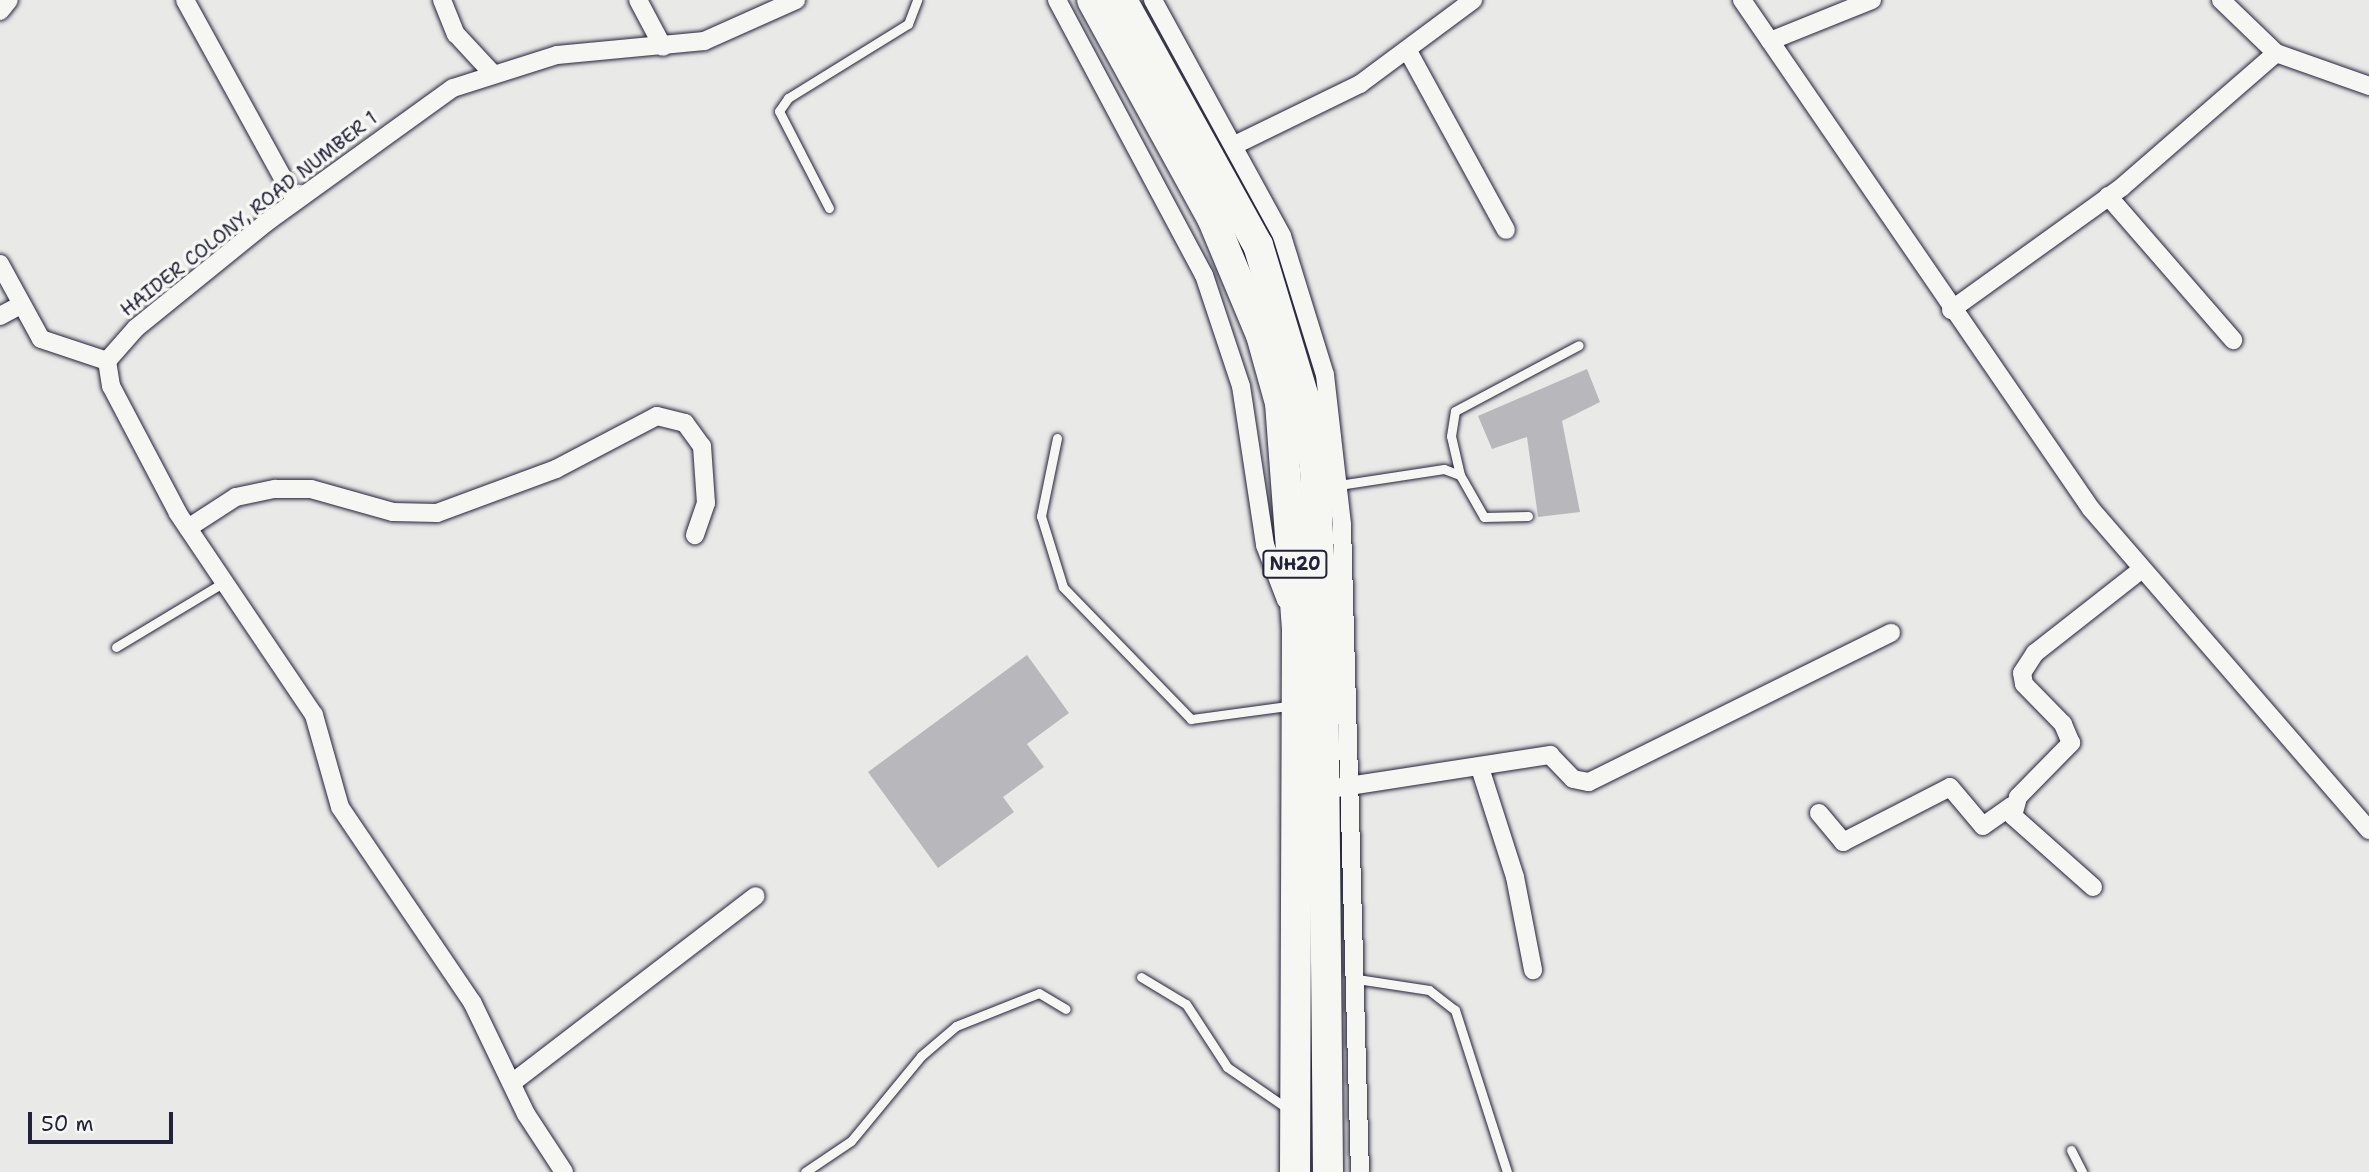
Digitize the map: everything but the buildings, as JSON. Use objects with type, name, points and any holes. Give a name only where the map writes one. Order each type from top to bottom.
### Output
[{"type":"highway","name":"NH20","points":[[1092,0],[1212,218],[1261,335],[1280,403],[1297,629],[1296,705],[1321,791],[1295,1114],[1295,1172]]},
{"type":"highway","name":"NH20","points":[[1122,0],[1258,245],[1304,397],[1320,542],[1321,791],[1328,1172]]},
{"type":"street","points":[[0,11],[9,0]]},
{"type":"street","points":[[185,0],[295,200]]},
{"type":"street","points":[[442,0],[456,34],[493,74]]},
{"type":"street","points":[[638,0],[663,47]]},
{"type":"street","name":"HAIDER COLONY, ROAD NUMBER 1","points":[[107,361],[136,328],[295,200],[432,99],[493,74],[557,55],[663,47],[741,28],[796,0]]},
{"type":"street","points":[[1057,0],[1204,275],[1241,386],[1265,545],[1297,629]]},
{"type":"street","points":[[1153,0],[1237,144],[1282,236],[1308,311],[1325,374],[1339,485],[1321,791],[1357,979],[1360,1172]]},
{"type":"street","points":[[1237,144],[1360,84],[1408,51],[1473,0]]},
{"type":"street","points":[[1742,0],[2057,462],[2142,569],[2369,830]]},
{"type":"street","points":[[1770,41],[1872,0]]},
{"type":"street","points":[[2221,0],[2276,53],[2369,86]]},
{"type":"street","points":[[1408,51],[1506,230]]},
{"type":"street","points":[[1951,310],[2108,197],[2276,53]]},
{"type":"street","points":[[2108,197],[2233,340]]},
{"type":"street","points":[[0,264],[19,306],[49,345],[107,361],[111,386],[188,528],[303,696],[322,735],[340,807],[472,1002],[512,1083],[565,1172]]},
{"type":"street","points":[[0,316],[19,306]]},
{"type":"street","points":[[188,528],[236,497],[275,489],[311,489],[393,512],[437,513],[556,469],[657,416],[685,423],[702,446],[706,503],[695,536]]},
{"type":"street","points":[[1819,813],[1843,842],[1950,786],[1983,826],[2012,806],[2071,743],[2063,724],[2024,684],[2026,663],[2142,569]]},
{"type":"street","points":[[1321,791],[1550,755],[1573,779],[1589,782],[1891,633]]},
{"type":"street","points":[[1480,768],[1515,877],[1533,970]]},
{"type":"street","points":[[2012,806],[2021,827],[2093,887]]},
{"type":"street","points":[[512,1083],[756,896]]},
{"type":"lane","points":[[829,208],[779,111],[788,98],[908,24],[917,0]]},
{"type":"lane","points":[[1528,516],[1484,517],[1460,475],[1451,436],[1455,411],[1579,345]]},
{"type":"lane","points":[[1057,438],[1041,516],[1063,587],[1191,719],[1296,705]]},
{"type":"lane","points":[[1339,485],[1444,470],[1460,475]]},
{"type":"lane","points":[[116,647],[224,582]]},
{"type":"lane","points":[[1141,977],[1186,1004],[1227,1067],[1295,1114]]},
{"type":"lane","points":[[1357,979],[1429,989],[1455,1010],[1507,1172]]},
{"type":"lane","points":[[805,1172],[851,1141],[921,1056],[956,1026],[1039,993],[1066,1009]]},
{"type":"lane","points":[[2071,1150],[2082,1172]]}]
